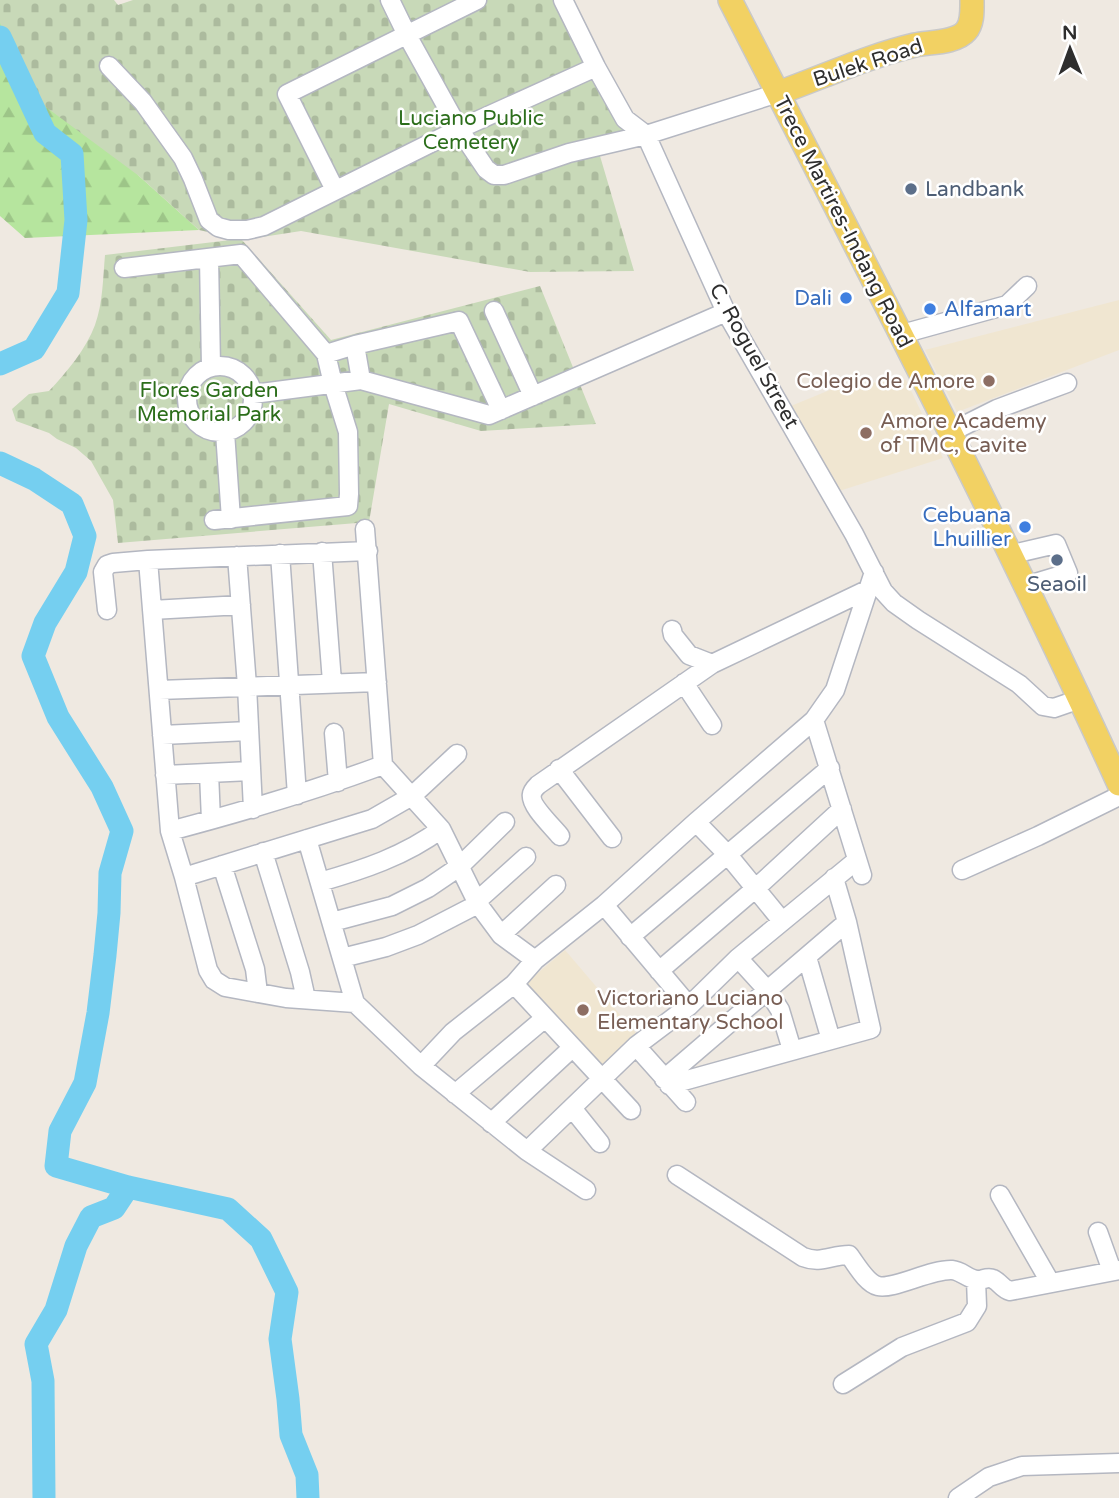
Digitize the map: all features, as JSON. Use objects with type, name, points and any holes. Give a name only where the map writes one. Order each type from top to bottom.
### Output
[{"type":"main road","name":"Trece Martires-Indang Road","points":[[730,0],[902,334],[1080,699],[1119,785]]},
{"type":"main road","name":"Bulek Road","points":[[778,93],[903,48],[961,35],[970,25],[972,0]]},
{"type":"street","points":[[390,0],[459,130],[486,169],[494,175],[499,176],[569,153],[646,135],[778,93]]},
{"type":"street","points":[[335,190],[286,94],[477,0]]},
{"type":"street","points":[[563,0],[625,119],[646,135]]},
{"type":"street","points":[[109,66],[143,102],[183,158],[209,220],[224,229],[235,230],[258,228],[596,67]]},
{"type":"street","name":"C. Roguel Street","points":[[646,135],[726,312],[854,534],[871,580],[901,608],[1013,680],[1044,706],[1054,708],[1080,699]]},
{"type":"street","points":[[124,268],[240,254],[326,354],[349,441],[348,506],[223,519],[225,432]]},
{"type":"street","points":[[209,258],[211,367]]},
{"type":"street","points":[[902,334],[1007,305],[1027,286]]},
{"type":"street","points":[[494,311],[533,396]]},
{"type":"street","points":[[253,394],[360,380],[489,415],[726,312]]},
{"type":"street","points":[[326,354],[459,321],[501,410]]},
{"type":"street","points":[[355,345],[360,380]]},
{"type":"street","points":[[211,367],[230,367],[238,371],[245,377],[253,394],[254,402],[247,419],[234,430],[225,432],[215,432],[197,423],[188,406],[187,396],[194,378],[211,367]]},
{"type":"street","points":[[949,433],[997,409],[1067,383]]},
{"type":"street","points":[[365,528],[383,765],[440,829],[477,902],[501,935],[535,960]]},
{"type":"street","points":[[1009,555],[1056,544],[1068,573],[1025,586]]},
{"type":"street","points":[[107,610],[103,572],[107,565],[113,563],[368,551]]},
{"type":"street","points":[[322,552],[331,682]]},
{"type":"street","points":[[280,554],[297,795]]},
{"type":"street","points":[[237,556],[253,809]]},
{"type":"street","points":[[148,560],[170,831],[210,975],[225,987],[355,1003]]},
{"type":"street","points":[[560,836],[533,804],[532,792],[538,785],[712,664],[871,580]]},
{"type":"street","points":[[421,1066],[453,1032],[513,984],[535,960],[604,905],[814,720],[835,690],[871,580]]},
{"type":"street","points":[[152,611],[242,605]]},
{"type":"street","points":[[672,631],[689,655],[712,664]]},
{"type":"street","points":[[159,690],[377,682]]},
{"type":"street","points":[[684,683],[712,724]]},
{"type":"street","points":[[527,1152],[636,1046],[689,1006],[738,958],[834,878],[859,868],[814,720]]},
{"type":"street","points":[[162,735],[249,731]]},
{"type":"street","points":[[334,733],[338,782]]},
{"type":"street","points":[[184,877],[372,819],[412,796],[457,754]]},
{"type":"street","points":[[170,831],[253,809],[383,765]]},
{"type":"street","points":[[630,937],[830,768]]},
{"type":"street","points":[[559,769],[612,838]]},
{"type":"street","points":[[166,775],[251,771]]},
{"type":"street","points":[[209,773],[211,820]]},
{"type":"street","points":[[962,870],[1119,796]]},
{"type":"street","points":[[659,971],[756,888],[842,809]]},
{"type":"street","points":[[332,922],[392,906],[428,888],[458,866],[505,822]]},
{"type":"street","points":[[696,822],[782,921]]},
{"type":"street","points":[[320,883],[386,860],[440,829]]},
{"type":"street","points":[[307,839],[355,1003],[421,1066],[455,1094],[527,1152],[586,1190]]},
{"type":"street","points":[[263,852],[306,999]]},
{"type":"street","points":[[342,958],[386,947],[418,935],[477,902],[526,857]]},
{"type":"street","points":[[222,865],[255,969],[258,993]]},
{"type":"street","points":[[667,1082],[870,1029],[847,922],[834,878]]},
{"type":"street","points":[[501,935],[556,885]]},
{"type":"street","points":[[604,905],[689,1006]]},
{"type":"street","points":[[667,1082],[847,922]]},
{"type":"street","points":[[807,957],[831,1040]]},
{"type":"street","points":[[738,958],[768,991],[780,1010],[792,1050]]},
{"type":"street","points":[[513,984],[631,1110]]},
{"type":"street","points":[[455,1094],[545,1018]]},
{"type":"street","points":[[636,1046],[686,1102]]},
{"type":"street","points":[[491,1123],[572,1048]]},
{"type":"street","points":[[572,1108],[600,1143]]},
{"type":"street","points":[[677,1175],[803,1257],[823,1260],[849,1255],[876,1286],[887,1287],[950,1270],[960,1271],[976,1280],[994,1279],[1004,1290],[1010,1291],[1116,1270],[1098,1232]]},
{"type":"street","points":[[1000,1195],[1051,1282]]},
{"type":"street","points":[[843,1384],[902,1347],[967,1322],[977,1306],[976,1280]]},
{"type":"street","points":[[958,1498],[989,1477],[1022,1466],[1119,1463]]},
{"type":"shaded area","name":"Colegio de Amore","points":[[1119,300],[1119,350],[957,412],[925,350]]},
{"type":"shaded area","name":"Amore Academy of TMC, Cavite","points":[[906,380],[943,458],[836,492],[786,408],[842,385]]},
{"type":"shaded area","name":"Victoriano Luciano Elementary School","points":[[565,950],[640,1038],[601,1070],[526,983]]},
{"type":"green space","points":[[0,0],[114,0],[118,5],[133,0],[558,0],[631,145],[600,156],[634,271],[530,272],[301,231],[242,240],[331,340],[540,286],[596,424],[481,431],[389,404],[369,522],[118,543],[113,500],[91,461],[76,448],[49,433],[16,421],[12,409],[29,394],[49,391],[87,343],[100,308],[105,255],[239,239],[199,230],[139,176],[31,96],[0,23]]},
{"type":"green space","points":[[0,22],[139,176],[199,230],[25,238],[0,216]]},
{"type":"waterway","points":[[0,37],[45,133],[72,154],[76,220],[68,293],[34,349],[0,364]]},
{"type":"waterway","points":[[0,463],[34,479],[72,504],[85,536],[76,572],[45,623],[33,656],[58,717],[102,787],[122,831],[110,873],[105,955],[85,1083],[60,1131],[56,1166],[128,1187],[228,1209],[261,1239],[287,1292],[280,1339],[291,1435],[307,1475],[308,1498]]},
{"type":"waterway","points":[[44,1498],[43,1381],[36,1344],[56,1310],[76,1246],[91,1217],[114,1208],[128,1187]]},
{"type":"place","name":"Landbank","points":[[911,189]]},
{"type":"place","name":"Dali","points":[[846,298]]},
{"type":"place","name":"Alfamart","points":[[930,309]]},
{"type":"place","name":"Colegio de Amore","points":[[989,381]]},
{"type":"place","name":"Amore Academy of TMC, Cavite","points":[[866,433]]},
{"type":"place","name":"Cebuana Lhuillier","points":[[1025,527]]},
{"type":"place","name":"Seaoil","points":[[1057,560]]},
{"type":"place","name":"Victoriano Luciano Elementary School","points":[[583,1010]]},
{"type":"park label","name":"Luciano Public Cemetery","points":[[471,130]]},
{"type":"park label","name":"Flores Garden Memorial Park","points":[[209,402]]}]
